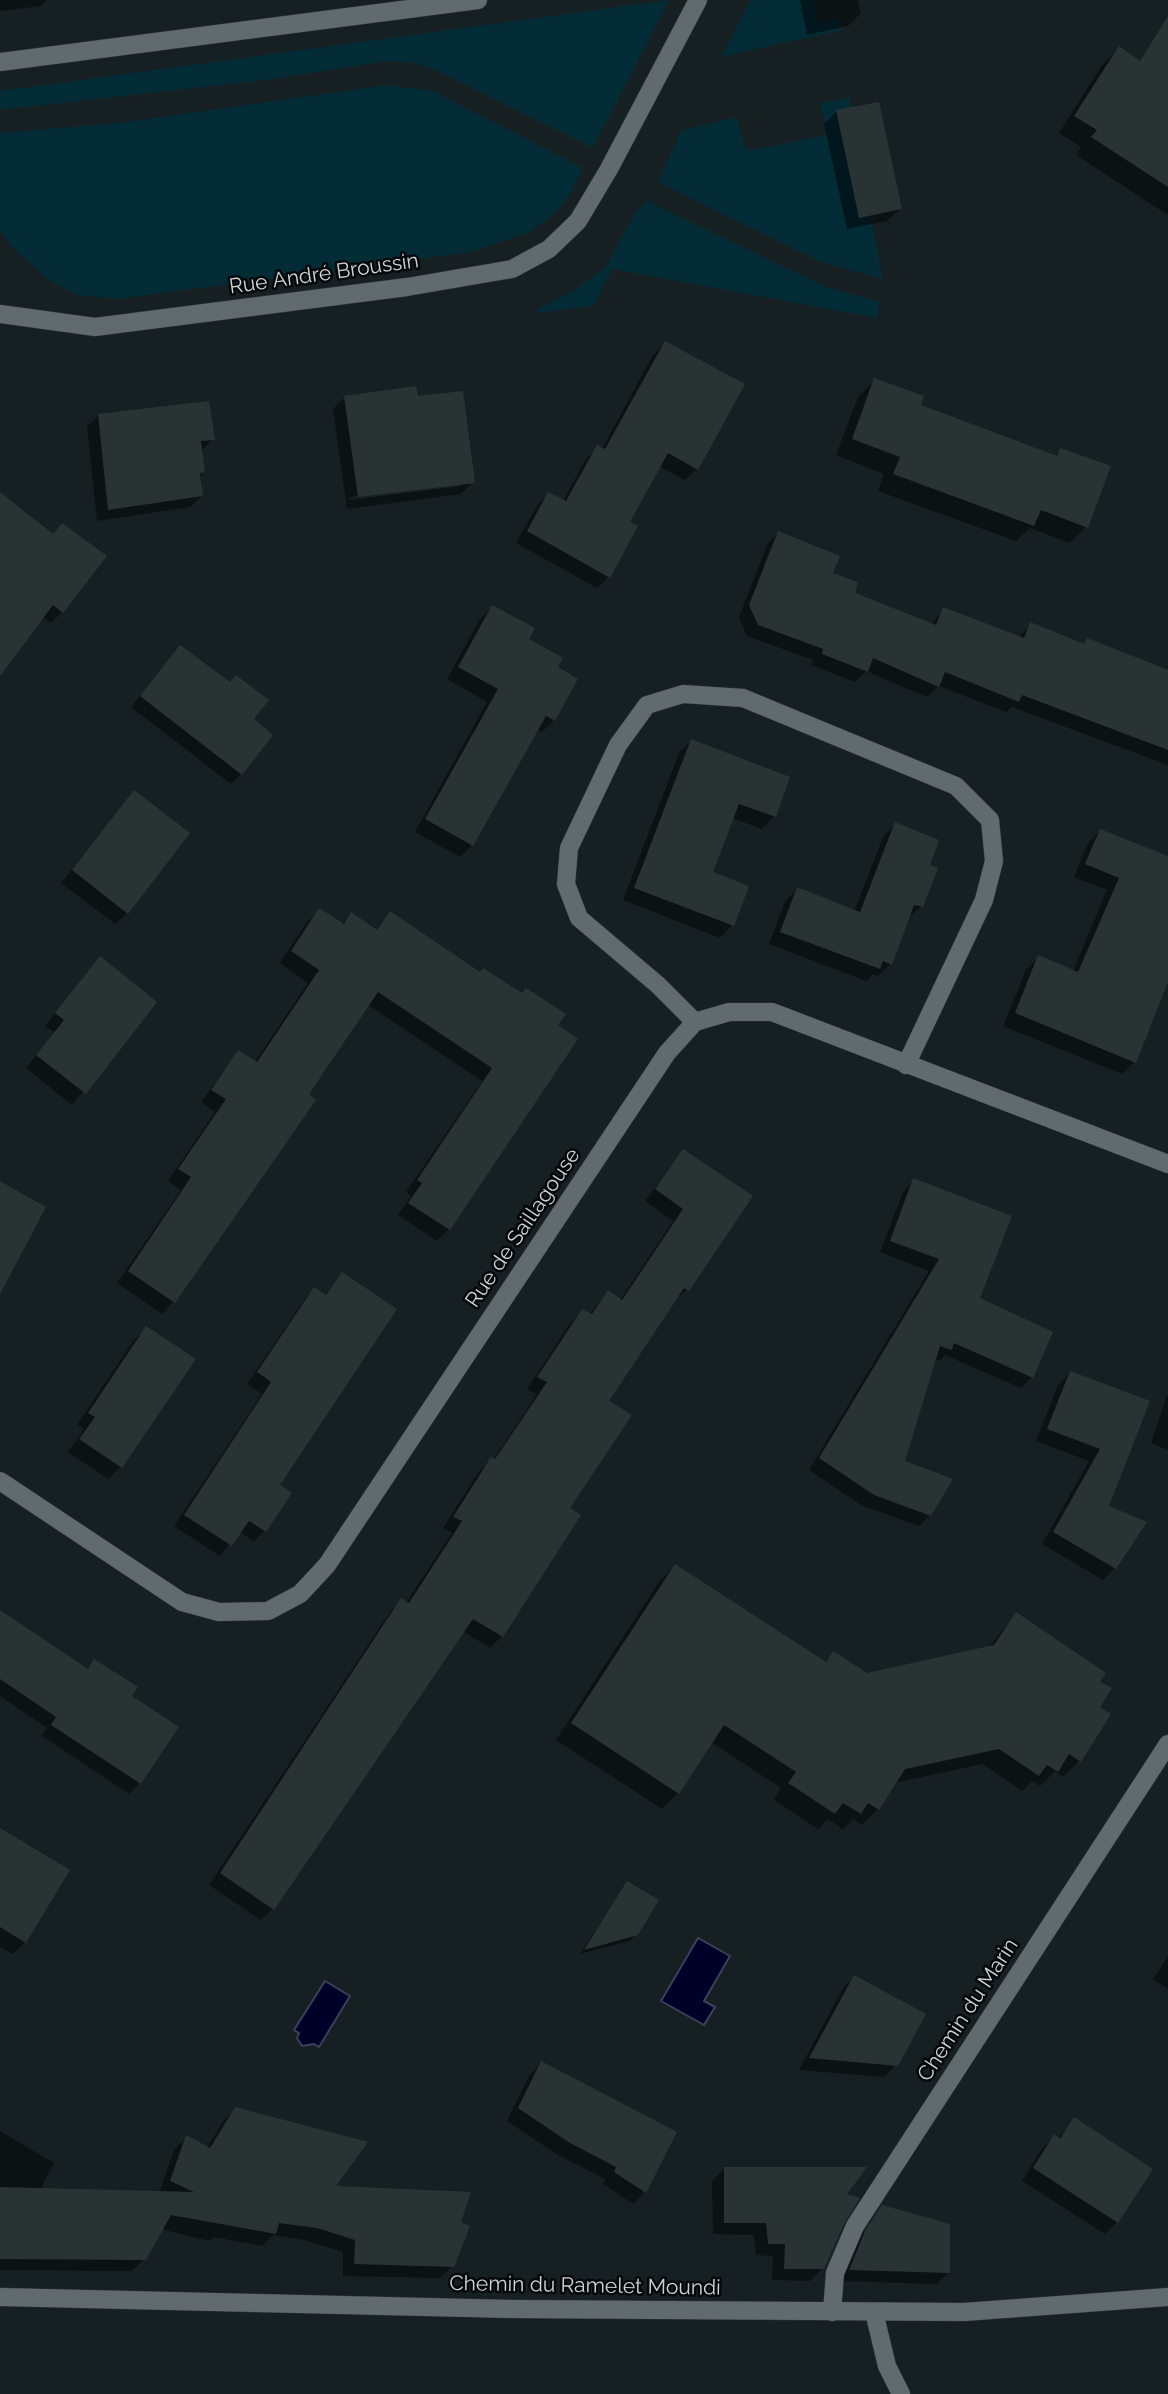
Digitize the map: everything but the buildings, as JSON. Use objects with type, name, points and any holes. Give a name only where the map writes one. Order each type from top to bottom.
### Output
[{"type":"street","points":[[0,62],[478,0]]},
{"type":"street","name":"Rue André Broussin","points":[[0,314],[95,327],[407,287],[512,269],[549,249],[578,221],[609,169],[698,0]]},
{"type":"street","points":[[906,1065],[984,900],[994,861],[990,820],[956,786],[743,698],[683,694],[647,705],[618,746],[569,848],[566,884],[579,918],[658,985],[695,1022],[729,1012],[772,1012],[906,1065],[1168,1164]]},
{"type":"street","name":"Rue de Saillagouse","points":[[0,1481],[182,1602],[219,1612],[268,1611],[300,1594],[327,1565],[667,1053],[695,1022]]},
{"type":"street","name":"Chemin du Marin","points":[[832,2312],[835,2273],[855,2226],[1168,1744]]},
{"type":"street","name":"Chemin du Ramelet Moundi","points":[[0,2297],[832,2312],[964,2312],[1168,2297]]},
{"type":"street","points":[[874,2312],[887,2366],[901,2394]]},
{"type":"shaded area","points":[[669,0],[593,148],[436,70],[413,63],[388,61],[265,80],[0,110],[0,91]]},
{"type":"shaded area","points":[[751,0],[814,0],[819,23],[839,19],[843,30],[721,57]]},
{"type":"shaded area","points":[[387,85],[433,91],[583,168],[571,193],[555,213],[530,232],[470,252],[118,299],[78,295],[48,279],[14,249],[0,230],[0,133],[119,123]]},
{"type":"shaded area","points":[[850,98],[851,107],[836,110],[859,217],[870,216],[883,279],[821,262],[658,182],[682,130],[737,117],[746,151],[827,135],[820,103]]},
{"type":"shaded area","points":[[647,201],[826,287],[880,302],[877,318],[613,269],[593,306],[537,313],[537,309],[573,291],[606,267],[635,213]]},
{"type":"water","points":[[698,1938],[730,1956],[704,2001],[715,2007],[704,2025],[661,2001]]},
{"type":"water","points":[[325,1981],[350,1996],[319,2047],[314,2044],[302,2046],[297,2038],[299,2033],[294,2030]]}]
